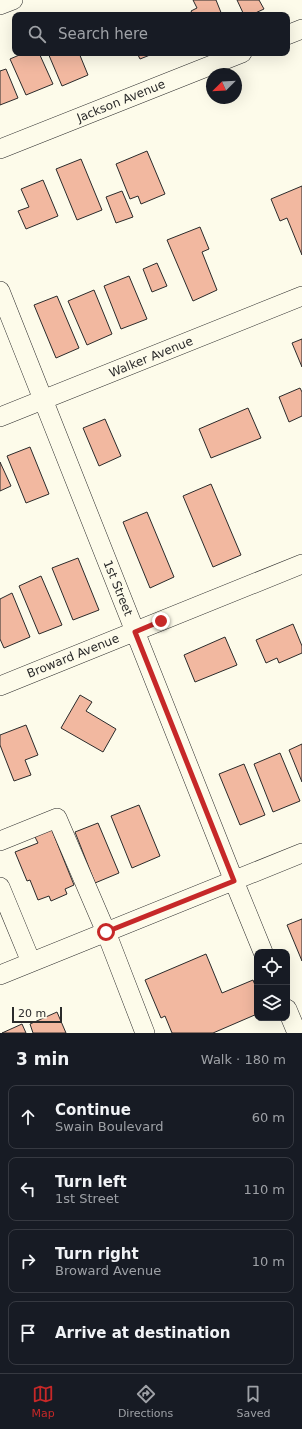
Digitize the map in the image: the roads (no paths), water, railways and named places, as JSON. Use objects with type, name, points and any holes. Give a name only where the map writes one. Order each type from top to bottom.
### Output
[{"type":"street","points":[[0,5],[13,0]]},
{"type":"street","points":[[290,34],[302,29]]},
{"type":"street","name":"Jackson Avenue","points":[[0,149],[234,56]]},
{"type":"street","name":"1st Street","points":[[0,292],[262,949]]},
{"type":"street","name":"Walker Avenue","points":[[0,417],[302,296]]},
{"type":"street","name":"Broward Avenue","points":[[0,686],[302,564]]},
{"type":"street","points":[[0,841],[57,818],[106,932],[145,1033]]},
{"type":"street","points":[[0,975],[302,854]]},
{"type":"street","points":[[0,887],[31,962]]},
{"type":"street","points":[[290,1017],[297,1033]]}]
